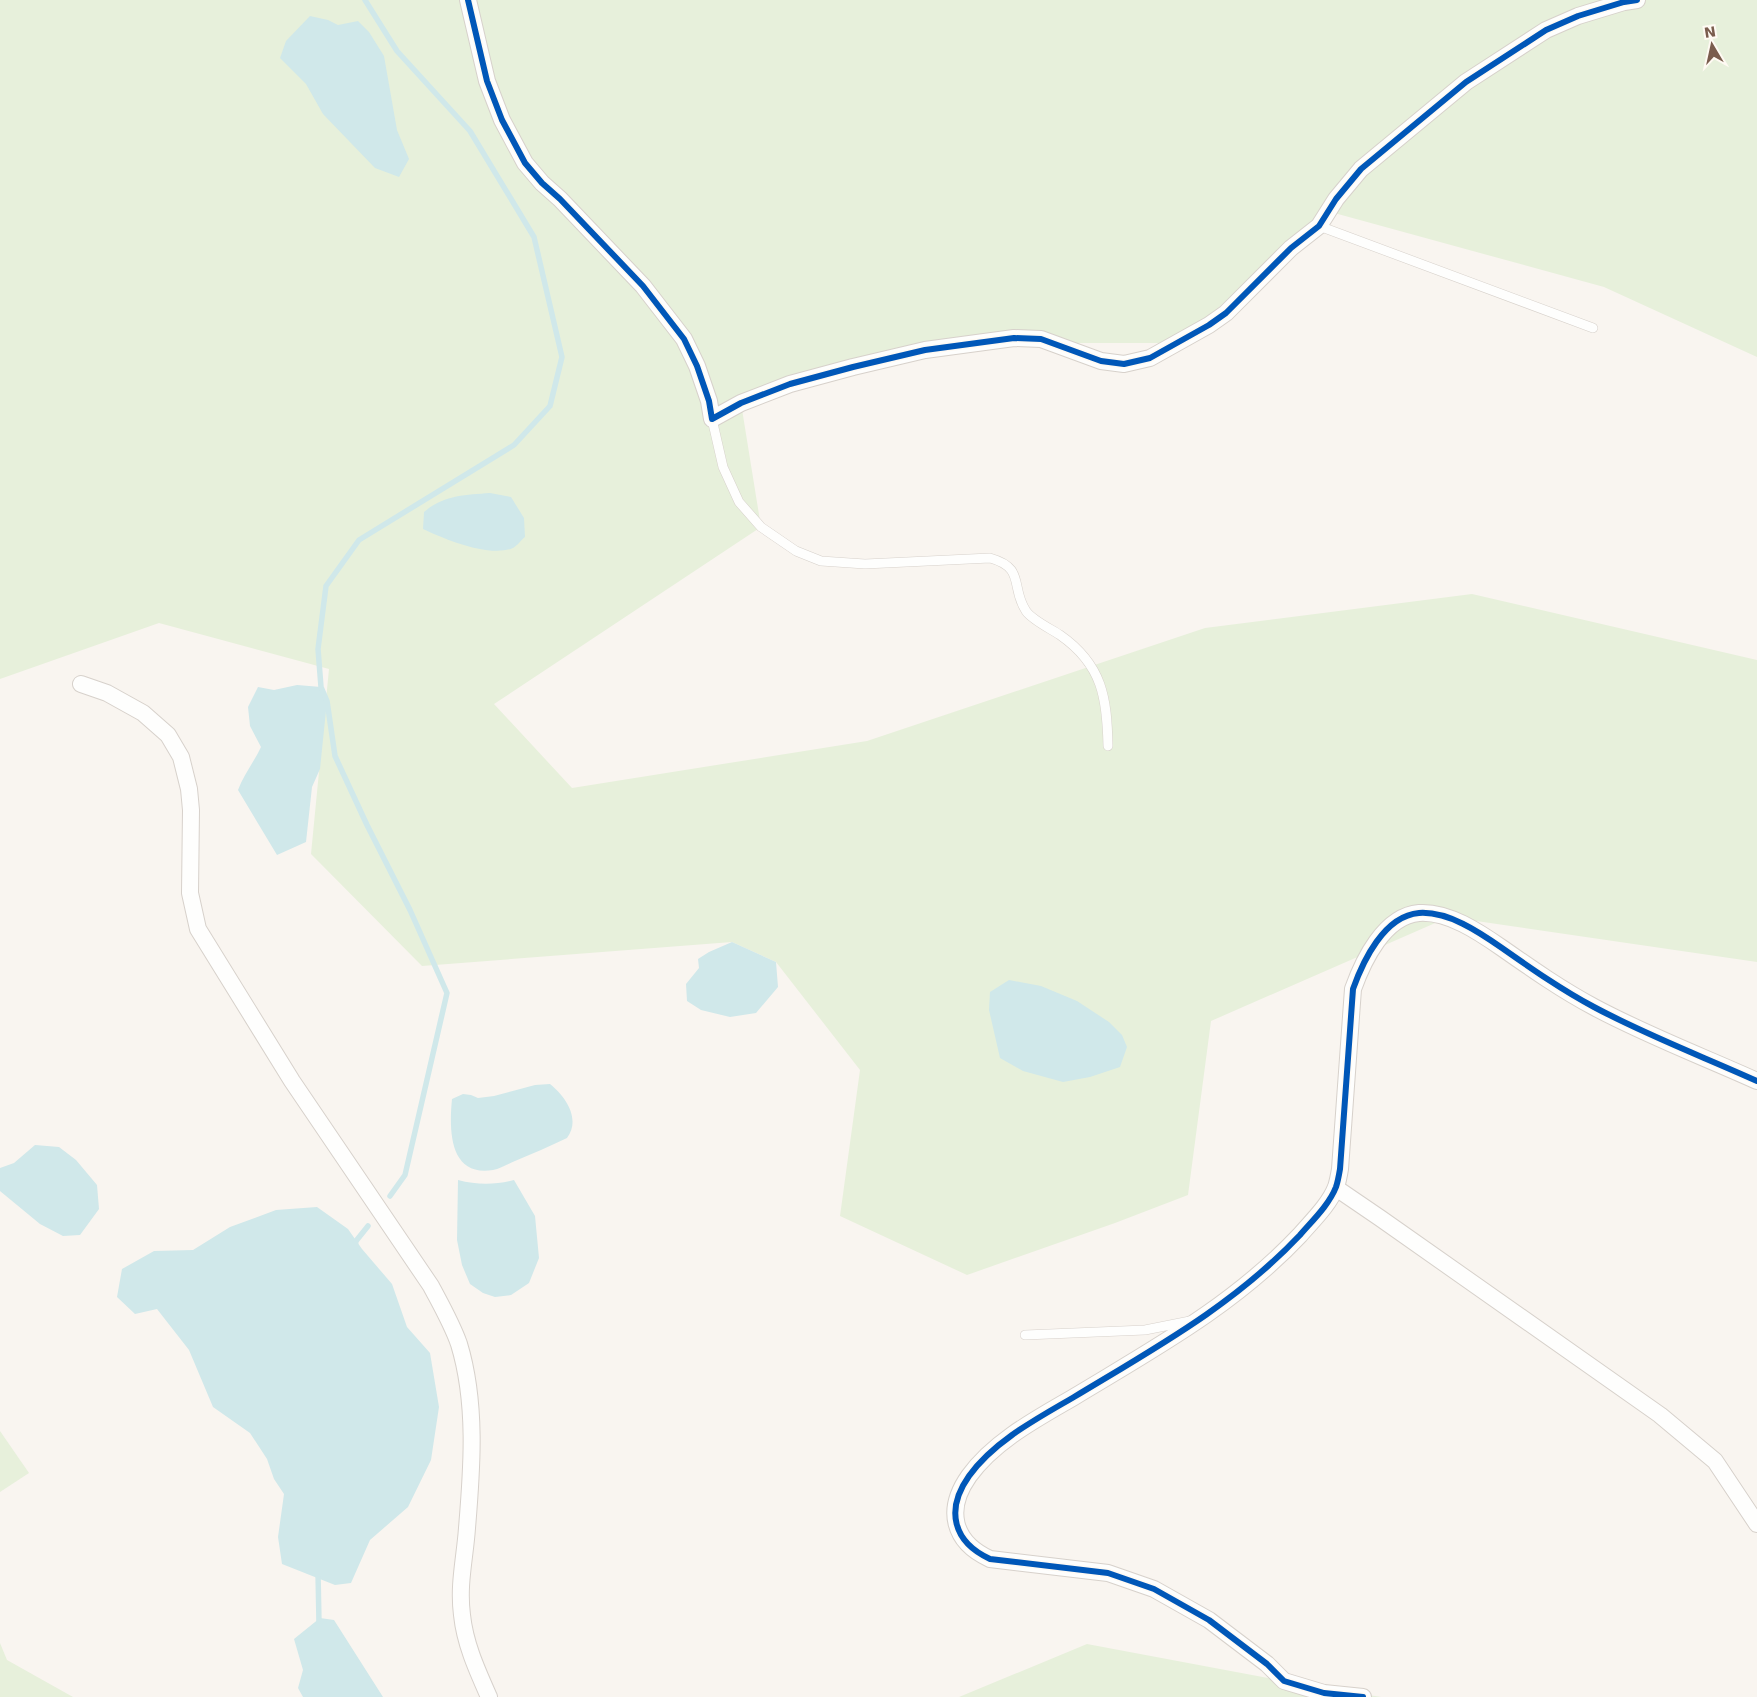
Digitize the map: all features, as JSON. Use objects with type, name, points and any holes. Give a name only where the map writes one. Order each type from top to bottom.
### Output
[{"type":"street","points":[[468,0],[487,81],[502,120],[525,163],[542,183],[560,199],[643,286],[684,340],[697,366],[709,401],[712,419],[741,404],[790,384],[925,350],[1014,338],[1041,339],[1101,361],[1124,364],[1150,358],[1194,334],[1226,313],[1291,248],[1319,226],[1336,199],[1361,169],[1466,82],[1546,30],[1578,16],[1637,0]]},
{"type":"street","points":[[81,684],[107,693],[143,713],[168,735],[181,757],[189,789],[191,810],[190,893],[198,929],[297,1089],[431,1286],[459,1344],[470,1399],[472,1472],[466,1545],[460,1586],[462,1616],[470,1656],[489,1697]]},
{"type":"street","points":[[1363,1697],[1324,1693],[1284,1681],[1268,1664],[1209,1620],[1154,1589],[1108,1573],[990,1559],[979,1554],[968,1545],[957,1530],[957,1501],[968,1476],[1009,1438],[1158,1347],[1231,1298],[1276,1260],[1325,1206],[1336,1188],[1340,1168],[1354,989],[1359,971],[1370,951],[1382,934],[1400,920],[1416,913],[1429,913],[1449,917],[1490,940],[1556,986],[1596,1008],[1757,1081]]},
{"type":"street","points":[[1336,1188],[1660,1415],[1715,1461],[1757,1524]]},
{"type":"lane","points":[[1319,226],[1363,244],[1593,328]]},
{"type":"lane","points":[[712,419],[723,468],[739,502],[761,527],[796,551],[821,561],[865,564],[990,558],[1002,562],[1010,568],[1016,579],[1019,597],[1027,613],[1073,645],[1102,686],[1105,700],[1108,746]]},
{"type":"lane","points":[[1025,1335],[1115,1333],[1145,1330],[1200,1318]]},
{"type":"green space","points":[[0,0],[1757,0],[1757,357],[1604,287],[1327,211],[1179,343],[979,343],[741,403],[761,527],[494,704],[572,788],[867,741],[1205,628],[1472,594],[1757,660],[1757,962],[1449,917],[1211,1021],[1188,1195],[967,1275],[840,1216],[860,1070],[776,962],[732,942],[422,966],[311,854],[329,669],[159,623],[0,679]]},
{"type":"green space","points":[[0,1431],[29,1473],[0,1492]]},
{"type":"green space","points":[[0,1643],[7,1660],[73,1697],[0,1697]]},
{"type":"green space","points":[[1087,1644],[1284,1681],[1381,1697],[959,1697]]},
{"type":"water","points":[[310,16],[328,20],[338,25],[358,21],[369,32],[384,56],[397,130],[409,159],[399,177],[375,168],[323,114],[306,84],[280,58],[286,41]]},
{"type":"water","points":[[490,493],[511,497],[524,518],[525,537],[513,548],[492,551],[480,549],[443,538],[423,529],[424,512],[439,502],[472,494]]},
{"type":"water","points":[[297,685],[321,687],[327,701],[320,769],[312,787],[306,842],[277,855],[238,790],[261,747],[250,726],[248,707],[258,687],[274,690]]},
{"type":"water","points":[[732,942],[776,962],[778,987],[756,1013],[730,1017],[701,1010],[687,1001],[686,984],[699,968],[698,959]]},
{"type":"water","points":[[1009,980],[1041,986],[1077,1001],[1109,1022],[1122,1035],[1127,1047],[1120,1067],[1090,1077],[1063,1082],[1023,1071],[1000,1058],[989,1010],[990,992]]},
{"type":"water","points":[[550,1084],[561,1095],[570,1109],[573,1123],[567,1138],[493,1170],[478,1170],[468,1166],[460,1159],[452,1137],[452,1099],[463,1094],[478,1098],[494,1096],[535,1085]]},
{"type":"water","points":[[35,1145],[59,1147],[76,1160],[97,1185],[99,1209],[80,1235],[63,1236],[40,1224],[0,1191],[0,1168],[14,1163]]},
{"type":"water","points":[[458,1180],[486,1184],[514,1180],[535,1216],[539,1258],[529,1283],[511,1295],[495,1297],[483,1293],[470,1284],[462,1265],[457,1240]]},
{"type":"water","points":[[317,1207],[348,1229],[362,1249],[392,1284],[407,1327],[430,1353],[439,1407],[431,1460],[408,1507],[370,1540],[351,1583],[335,1585],[282,1564],[278,1537],[284,1494],[274,1479],[267,1459],[250,1433],[213,1407],[189,1350],[157,1309],[135,1314],[117,1297],[122,1269],[154,1251],[193,1250],[230,1227],[276,1210]]},
{"type":"water","points":[[320,1618],[334,1620],[383,1697],[303,1697],[298,1688],[303,1670],[294,1639]]},
{"type":"waterway","points":[[365,0],[397,51],[470,131],[534,237],[562,357],[550,406],[514,445],[359,540],[326,586],[318,649],[321,687],[327,701],[335,756],[410,910],[447,993],[405,1175],[390,1196]]},
{"type":"waterway","points":[[355,1247],[356,1241],[368,1226]]},
{"type":"waterway","points":[[318,1572],[319,1623]]},
{"type":"cycle path","points":[[468,0],[487,81],[502,120],[525,163],[542,183],[560,199],[643,286],[684,339],[697,366],[709,401],[712,419],[741,403],[790,384],[925,350],[1014,338],[1041,339],[1101,361],[1124,364],[1150,358],[1209,325],[1226,313],[1291,248],[1319,226],[1336,199],[1361,169],[1466,82],[1546,30],[1578,16],[1637,0]]},
{"type":"cycle path","points":[[1363,1697],[1324,1693],[1284,1681],[1267,1664],[1209,1620],[1154,1589],[1108,1573],[990,1559],[977,1552],[961,1534],[955,1513],[961,1489],[979,1463],[1017,1431],[1164,1343],[1221,1304],[1275,1260],[1325,1206],[1336,1187],[1340,1169],[1353,989],[1369,953],[1385,931],[1395,922],[1419,913],[1430,913],[1452,919],[1483,936],[1594,1007],[1654,1036],[1757,1081]]}]
